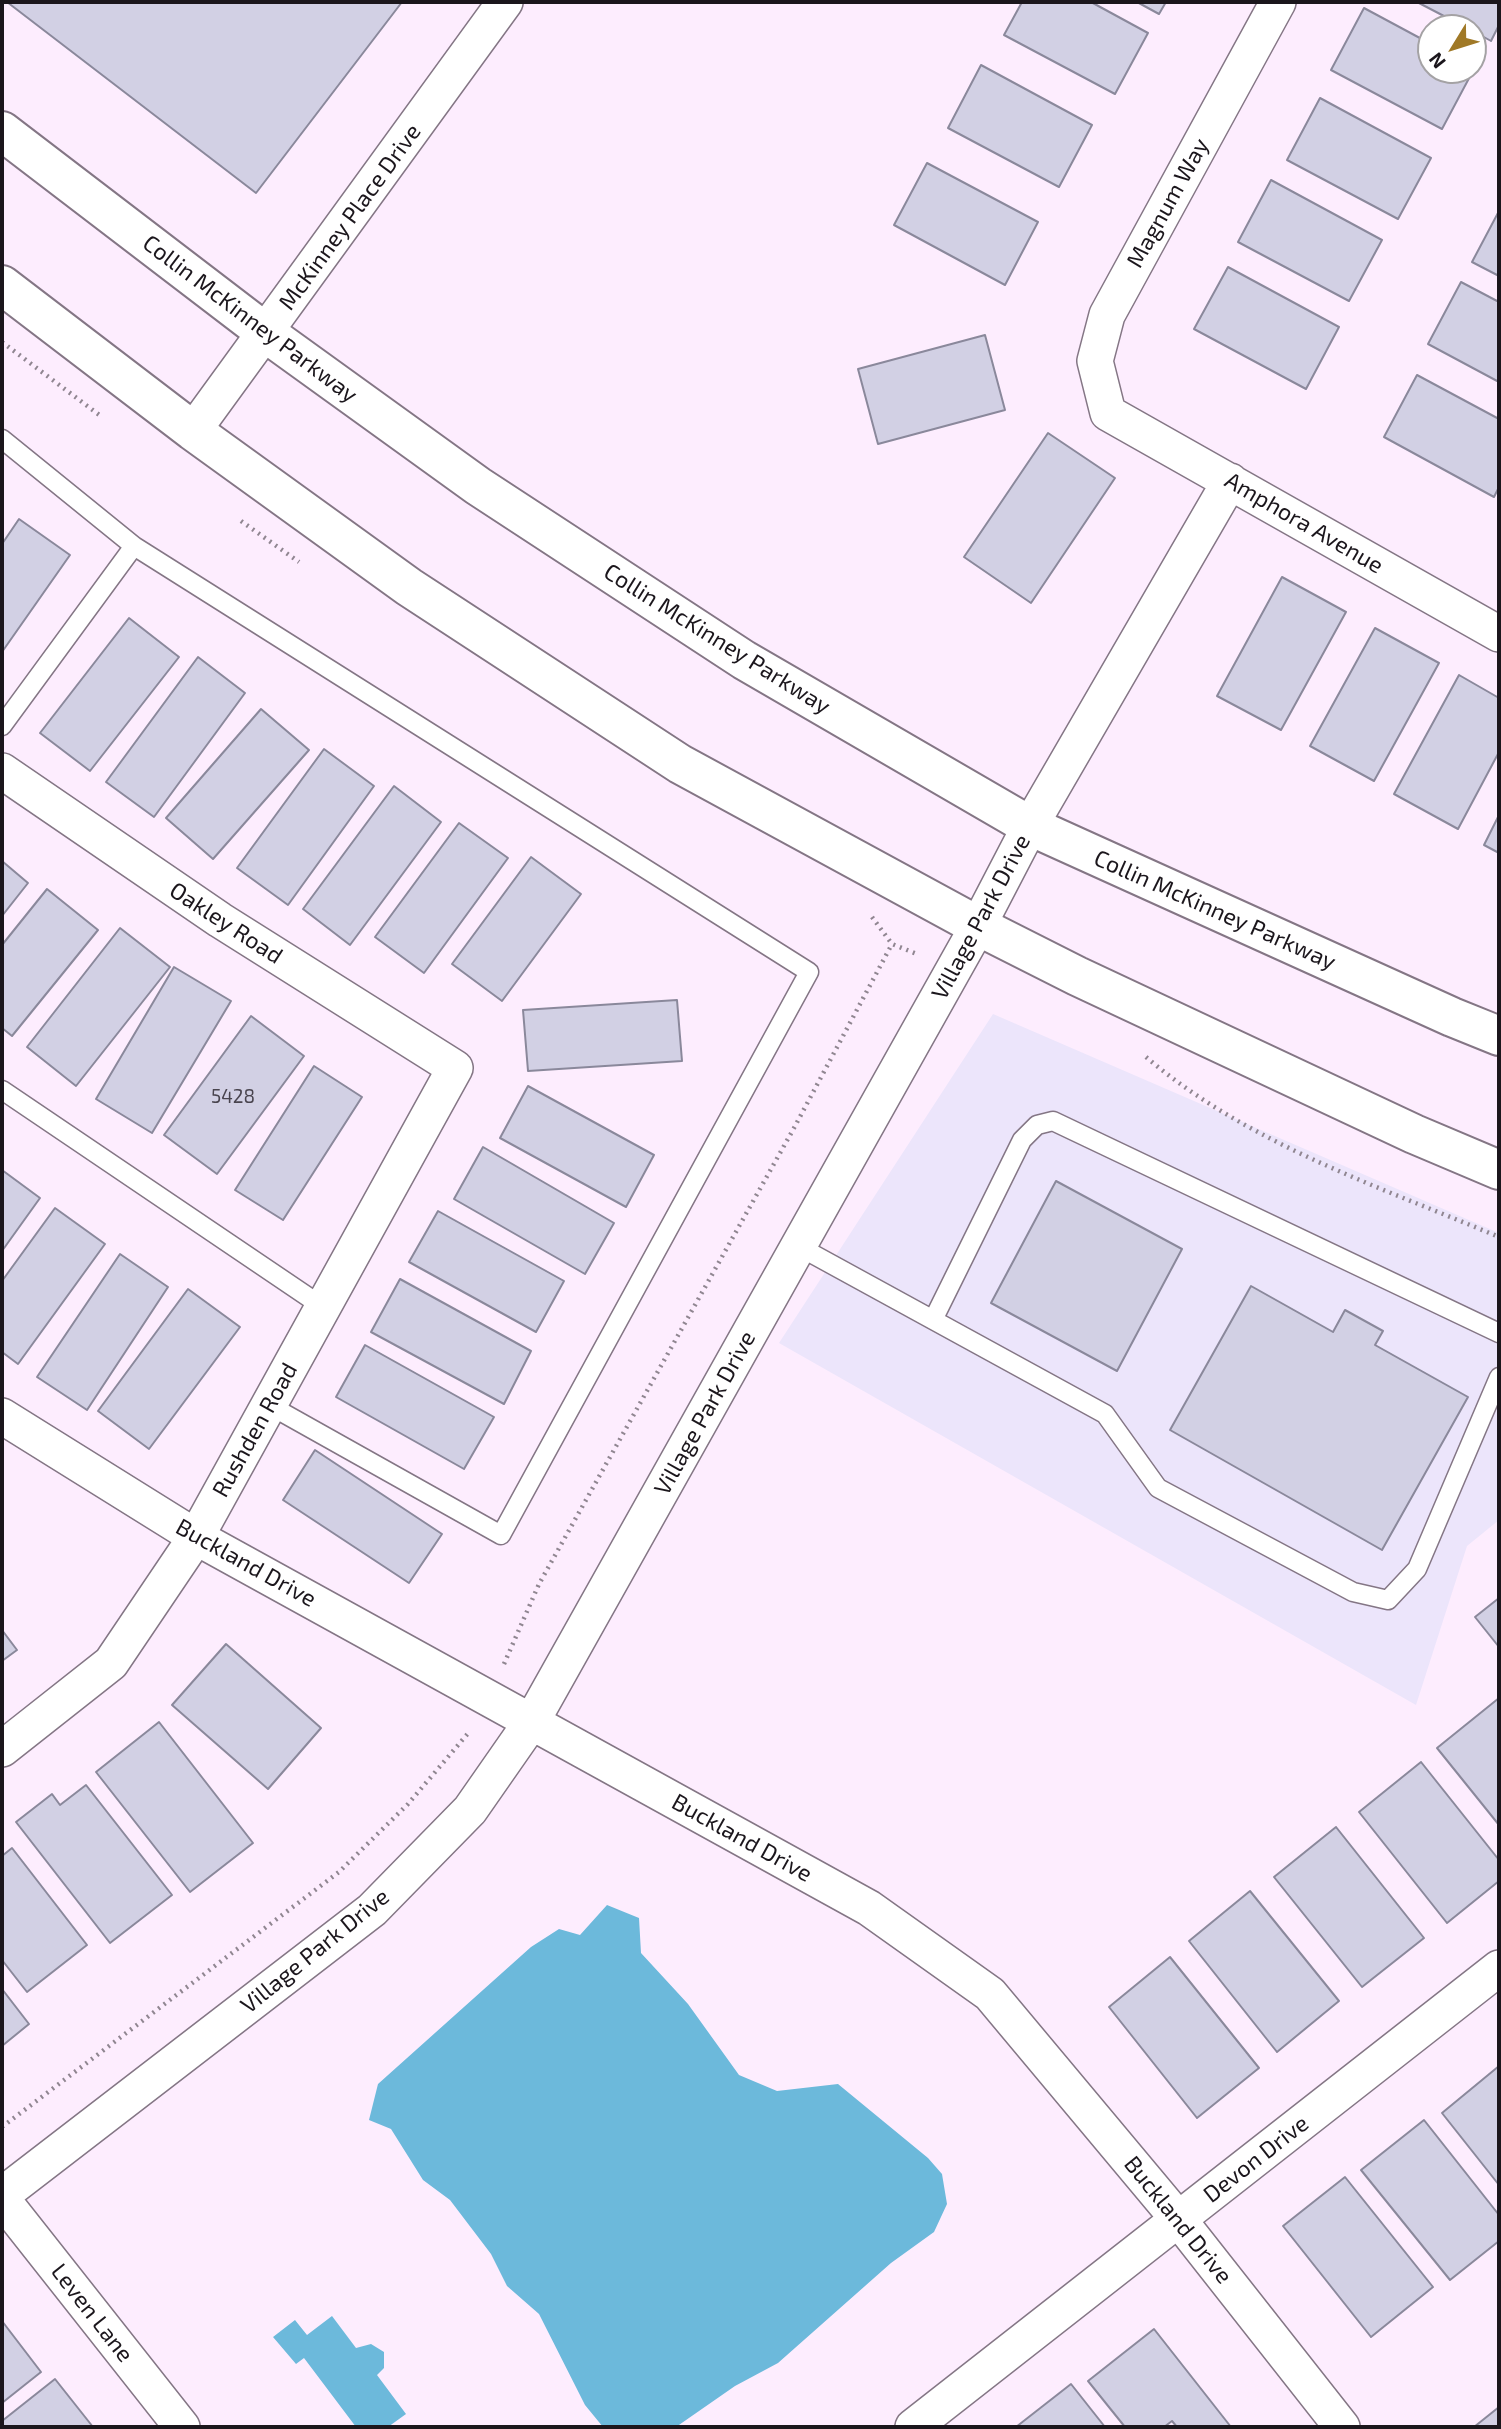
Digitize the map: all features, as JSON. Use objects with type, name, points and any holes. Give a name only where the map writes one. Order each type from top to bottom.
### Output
[{"type":"street","name":"McKinney Place Drive","points":[[193,431],[505,2]]},
{"type":"street","name":"Magnum Way","points":[[1108,413],[1095,361],[1107,315],[1278,2]]},
{"type":"street","name":"Collin McKinney Parkway","points":[[2,131],[266,333],[478,486],[744,660],[1030,826],[1499,1036]]},
{"type":"street","points":[[2,285],[193,431],[409,587],[680,764],[978,926],[1253,1059],[1499,1170]]},
{"type":"street","name":"Amphora Avenue","points":[[1108,413],[1499,634]]},
{"type":"street","name":"Village Park Drive","points":[[2,2197],[372,1910],[470,1810],[532,1721],[978,926],[1030,826],[1230,481]]},
{"type":"street","name":"Oakley Road","points":[[2,771],[220,920],[455,1068]]},
{"type":"street","name":"Rushden Road","points":[[2,1749],[111,1663],[196,1537],[455,1068]]},
{"type":"street","name":"Buckland Drive","points":[[2,1416],[196,1537],[869,1908],[990,1994],[1180,2220],[1342,2427]]},
{"type":"street","name":"Devon Drive","points":[[912,2427],[1499,1968]]},
{"type":"street","name":"Leven Lane","points":[[2,2197],[182,2427]]},
{"type":"lane","points":[[2,439],[134,546],[809,972],[501,1535],[269,1405]]},
{"type":"lane","points":[[2,726],[134,546]]},
{"type":"lane","points":[[2,1090],[323,1307]]},
{"type":"lane","points":[[934,1318],[1022,1140],[1037,1125],[1054,1121],[1499,1333]]},
{"type":"lane","points":[[798,1246],[934,1318],[1105,1414],[1158,1488],[1353,1592],[1388,1600],[1417,1569],[1499,1377]]},
{"type":"path","points":[[2,2127],[339,1872],[408,1804],[466,1739],[489,1698],[540,1584],[787,1140],[892,944]]},
{"type":"shaded area","points":[[993,1014],[1499,1233],[1499,1520],[1467,1546],[1416,1705],[779,1343]]},
{"type":"water","points":[[607,1905],[639,1918],[641,1953],[688,2004],[739,2075],[777,2091],[838,2084],[928,2158],[942,2174],[947,2204],[934,2232],[891,2263],[778,2363],[735,2386],[676,2427],[603,2427],[585,2405],[539,2314],[507,2286],[491,2254],[450,2200],[423,2180],[391,2129],[369,2120],[378,2084],[531,1947],[559,1929],[580,1935]]},
{"type":"water","points":[[332,2316],[356,2348],[371,2344],[384,2352],[384,2368],[377,2375],[406,2414],[388,2427],[356,2427],[304,2358],[296,2364],[273,2337],[295,2320],[307,2335]]},
{"type":"building","points":[[7,2],[402,2],[256,193]]},
{"type":"building","points":[[1022,2],[1091,2],[1148,33],[1115,94],[1004,35]]},
{"type":"building","points":[[1137,2],[1166,2],[1159,14]]},
{"type":"building","points":[[1417,2],[1499,2],[1499,25],[1491,41],[1487,39],[1487,14],[1440,14]]},
{"type":"building","points":[[1364,8],[1417,36],[1417,84],[1466,84],[1442,129],[1331,70]]},
{"type":"building","points":[[981,65],[1092,125],[1059,187],[948,128]]},
{"type":"building","points":[[1320,98],[1431,158],[1398,219],[1287,160]]},
{"type":"building","points":[[927,163],[1038,222],[1005,285],[894,225]]},
{"type":"building","points":[[1271,180],[1382,240],[1349,301],[1238,242]]},
{"type":"building","points":[[1499,211],[1499,276],[1472,262]]},
{"type":"building","points":[[1228,267],[1339,327],[1306,389],[1194,329]]},
{"type":"building","points":[[1461,282],[1499,302],[1499,382],[1428,344]]},
{"type":"building","points":[[985,335],[1005,410],[878,444],[858,369]]},
{"type":"building","points":[[1417,375],[1499,419],[1499,487],[1494,497],[1384,437]]},
{"type":"building","points":[[1048,433],[1115,478],[1031,603],[964,557]]},
{"type":"building","points":[[19,519],[70,555],[2,652],[2,544]]},
{"type":"building","points":[[1282,577],[1346,612],[1281,730],[1217,696]]},
{"type":"building","points":[[129,618],[179,657],[90,771],[40,733]]},
{"type":"building","points":[[1375,628],[1439,663],[1374,781],[1310,746]]},
{"type":"building","points":[[198,657],[245,693],[154,817],[106,782]]},
{"type":"building","points":[[1459,675],[1499,698],[1499,752],[1458,829],[1394,794]]},
{"type":"building","points":[[261,709],[309,750],[213,859],[166,818]]},
{"type":"building","points":[[324,749],[374,786],[288,905],[237,868]]},
{"type":"building","points":[[394,786],[441,822],[350,945],[303,909]]},
{"type":"building","points":[[1499,815],[1499,853],[1484,845]]},
{"type":"building","points":[[459,823],[508,858],[424,973],[375,937]]},
{"type":"building","points":[[531,857],[581,894],[502,1001],[452,964]]},
{"type":"building","points":[[2,861],[28,883],[2,916]]},
{"type":"building","points":[[47,889],[98,930],[12,1036],[2,1028],[2,945]]},
{"type":"building","points":[[120,928],[170,967],[76,1086],[27,1047]]},
{"type":"building","points":[[174,967],[231,1001],[152,1133],[96,1099]]},
{"type":"building","points":[[677,1000],[682,1061],[528,1071],[523,1010]]},
{"type":"building","points":[[251,1016],[304,1056],[217,1174],[164,1135]]},
{"type":"building","points":[[314,1066],[362,1097],[283,1220],[235,1190]]},
{"type":"building","points":[[528,1086],[654,1155],[626,1207],[500,1138]]},
{"type":"building","points":[[483,1147],[614,1223],[585,1274],[454,1199]]},
{"type":"building","points":[[2,1170],[40,1198],[2,1251]]},
{"type":"building","points":[[1056,1181],[1182,1249],[1117,1371],[991,1303]]},
{"type":"building","points":[[55,1208],[105,1244],[18,1364],[2,1352],[2,1281]]},
{"type":"building","points":[[438,1211],[564,1281],[536,1332],[409,1262]]},
{"type":"building","points":[[120,1254],[168,1287],[87,1410],[37,1377]]},
{"type":"building","points":[[400,1279],[531,1351],[504,1404],[371,1332]]},
{"type":"building","points":[[1251,1286],[1333,1332],[1345,1310],[1383,1331],[1375,1345],[1468,1397],[1382,1550],[1170,1430]]},
{"type":"building","points":[[188,1289],[240,1327],[149,1449],[98,1411]]},
{"type":"building","points":[[365,1345],[494,1417],[464,1469],[336,1397]]},
{"type":"building","points":[[315,1450],[442,1534],[409,1583],[283,1500]]},
{"type":"building","points":[[1499,1598],[1499,1647],[1475,1617]]},
{"type":"building","points":[[2,1630],[17,1650],[2,1661]]},
{"type":"building","points":[[226,1644],[321,1728],[268,1789],[172,1705]]},
{"type":"building","points":[[1499,1698],[1499,1825],[1437,1748]]},
{"type":"building","points":[[159,1722],[253,1843],[190,1892],[96,1772]]},
{"type":"building","points":[[1421,1762],[1499,1860],[1499,1881],[1447,1923],[1359,1812]]},
{"type":"building","points":[[86,1785],[172,1895],[110,1943],[16,1822],[52,1794],[60,1805]]},
{"type":"building","points":[[1336,1827],[1424,1938],[1362,1987],[1274,1877]]},
{"type":"building","points":[[12,1848],[87,1945],[27,1992],[2,1960],[2,1856]]},
{"type":"building","points":[[1250,1891],[1339,2001],[1277,2052],[1189,1941]]},
{"type":"building","points":[[1170,1957],[1259,2068],[1197,2118],[1109,2007]]},
{"type":"building","points":[[2,1989],[29,2024],[2,2046]]},
{"type":"building","points":[[1499,2066],[1499,2185],[1442,2113]]},
{"type":"building","points":[[1424,2120],[1499,2215],[1499,2241],[1450,2280],[1361,2170]]},
{"type":"building","points":[[1345,2177],[1433,2287],[1371,2337],[1283,2226]]},
{"type":"building","points":[[2,2321],[41,2372],[2,2403]]},
{"type":"building","points":[[1154,2329],[1231,2427],[1177,2427],[1172,2421],[1164,2427],[1125,2427],[1088,2381]]},
{"type":"building","points":[[55,2379],[93,2427],[2,2427],[2,2421]]},
{"type":"building","points":[[1071,2384],[1105,2427],[1016,2427]]},
{"type":"building","points":[[1499,2407],[1499,2427],[1474,2427]]}]
